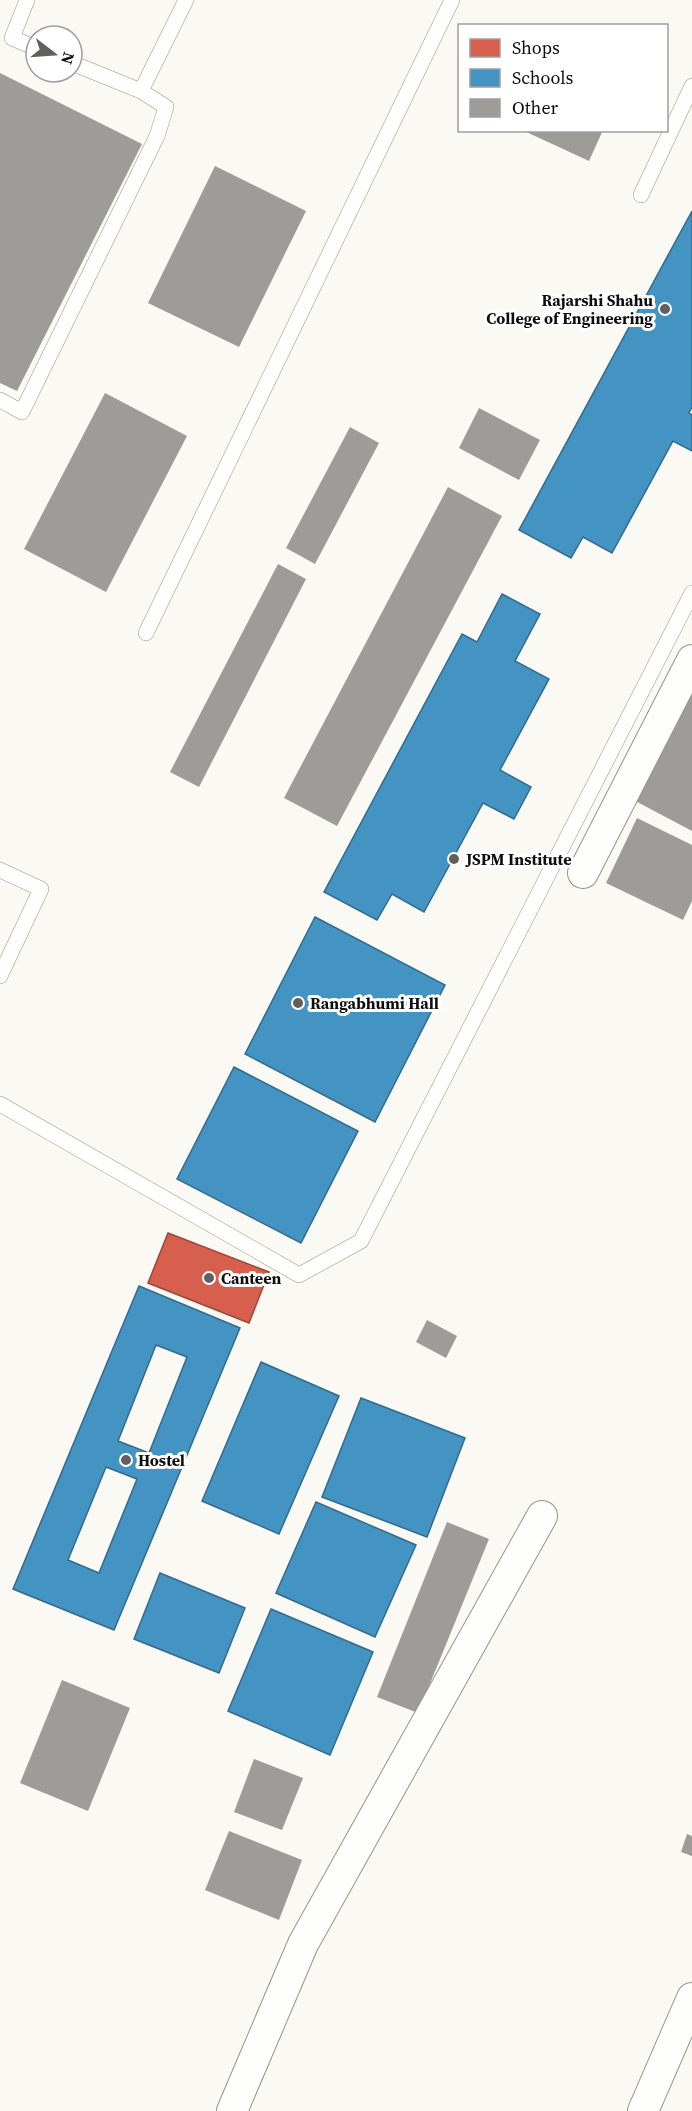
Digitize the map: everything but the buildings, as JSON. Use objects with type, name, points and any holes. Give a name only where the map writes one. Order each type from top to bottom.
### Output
[{"type":"street","points":[[582,873],[692,660]]},
{"type":"street","points":[[232,2111],[303,1944],[542,1516]]},
{"type":"street","points":[[643,2111],[692,1998]]},
{"type":"lane","points":[[24,43],[12,38],[27,0]]},
{"type":"lane","points":[[141,91],[186,0]]},
{"type":"lane","points":[[146,633],[452,0]]},
{"type":"lane","points":[[0,400],[22,411],[158,136],[166,107],[141,91],[84,68]]},
{"type":"lane","points":[[640,195],[692,87]]},
{"type":"lane","points":[[0,1104],[299,1275],[361,1242],[692,593]]},
{"type":"lane","points":[[0,870],[41,889],[0,976]]},
{"type":"place","name":"Rajarshi Shahu College of Engineering","points":[[665,309]]},
{"type":"place","name":"JSPM Institute","points":[[454,859]]},
{"type":"place","name":"Rangabhumi Hall","points":[[298,1003]]},
{"type":"place","name":"Canteen","points":[[209,1278]]},
{"type":"place","name":"Hostel","points":[[126,1460]]}]
